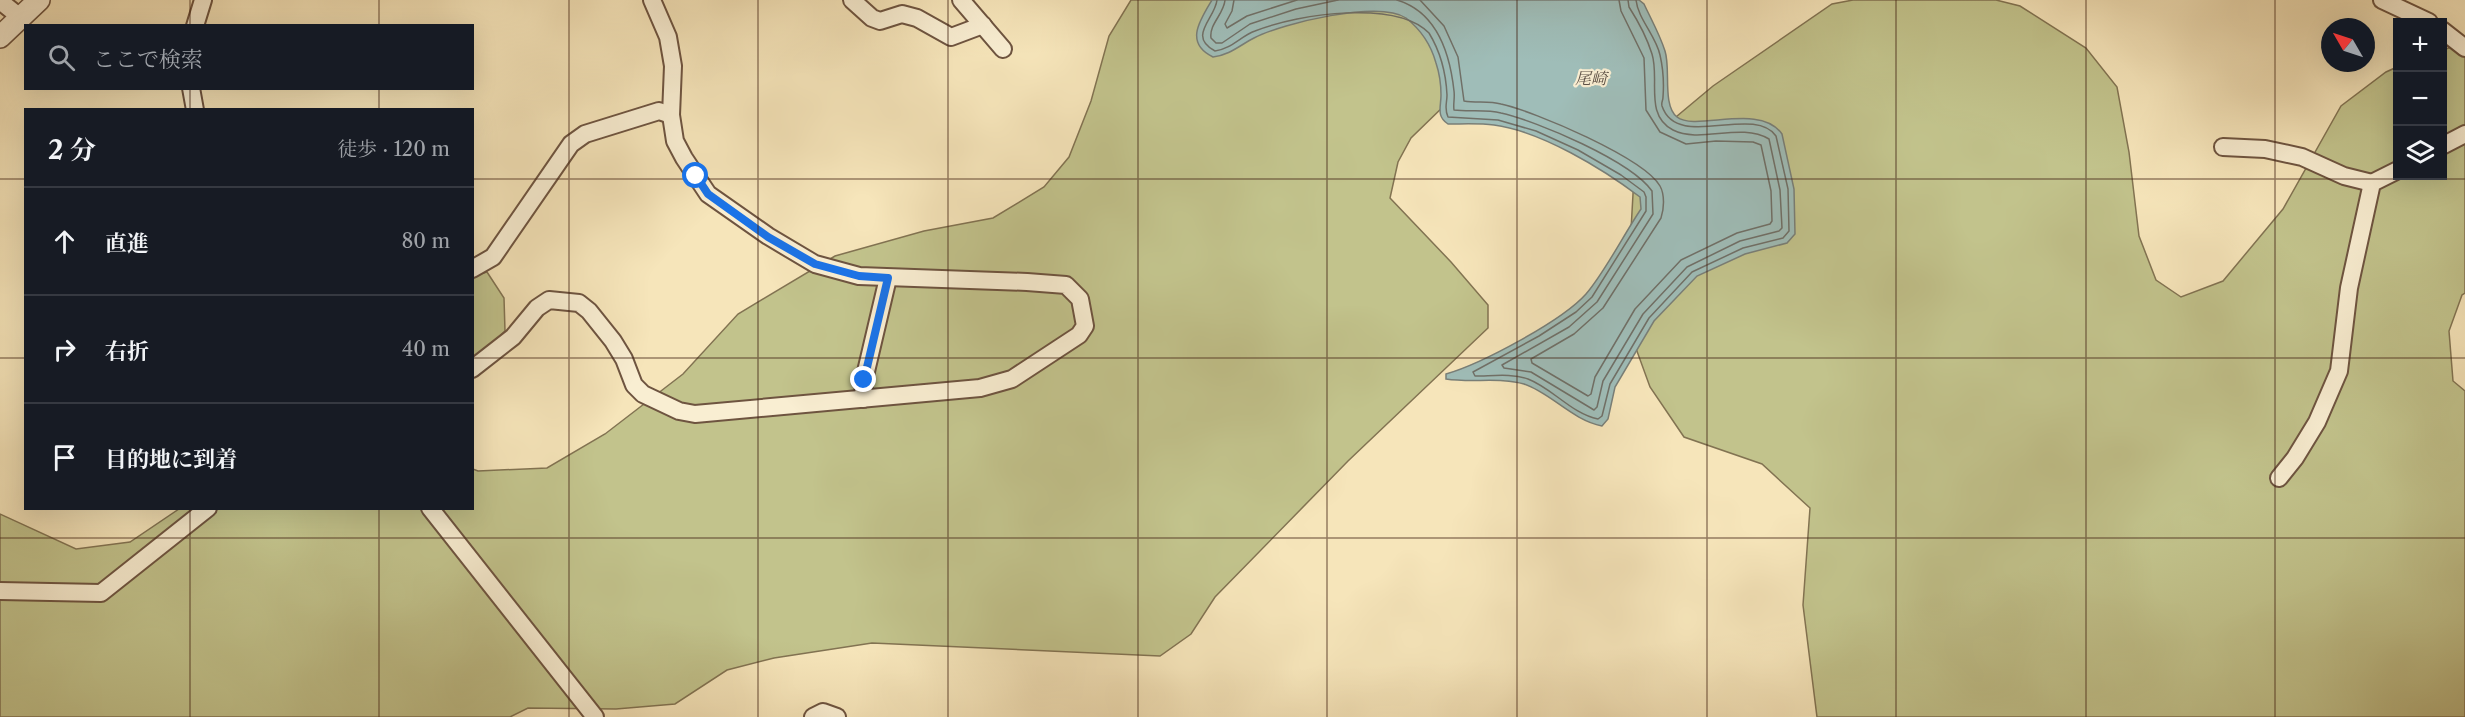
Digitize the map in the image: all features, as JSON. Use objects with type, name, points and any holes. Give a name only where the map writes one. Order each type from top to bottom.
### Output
[{"type":"street","points":[[0,37],[39,0]]},
{"type":"street","points":[[196,24],[203,0]]},
{"type":"street","points":[[474,367],[513,337],[537,308],[549,300],[579,303],[589,311],[618,351],[634,386],[643,394],[679,411],[695,414],[980,388],[1012,380],[1079,335],[1085,326],[1080,299],[1066,285],[859,276],[815,264],[768,237],[708,194],[675,141],[671,115],[674,66],[668,37],[652,0]]},
{"type":"street","points":[[852,0],[872,18],[880,21],[902,14],[917,18],[951,37],[983,26]]},
{"type":"street","points":[[961,0],[1003,49]]},
{"type":"street","points":[[2382,0],[2420,18]]},
{"type":"street","points":[[0,1],[20,17]]},
{"type":"street","points":[[2447,34],[2465,48]]},
{"type":"street","points":[[191,90],[195,108]]},
{"type":"street","points":[[474,268],[493,257],[571,144],[585,134],[659,111],[671,115]]},
{"type":"street","points":[[2447,143],[2465,134]]},
{"type":"street","points":[[2223,147],[2265,149],[2302,157],[2344,176],[2372,183],[2393,172]]},
{"type":"street","points":[[2279,478],[2318,422],[2339,371],[2349,288],[2372,183]]},
{"type":"street","points":[[863,399],[864,380],[888,278]]},
{"type":"street","points":[[0,591],[101,593],[205,510]]},
{"type":"street","points":[[432,510],[595,717]]},
{"type":"street","points":[[813,717],[823,712],[837,717]]},
{"type":"green space","points":[[1131,0],[1488,0],[1480,71],[1411,138],[1398,162],[1390,198],[1488,305],[1488,328],[1348,461],[1215,597],[1191,634],[1160,656],[872,643],[774,658],[727,670],[675,704],[616,709],[528,708],[510,717],[0,717],[0,514],[76,549],[130,542],[178,510],[474,510],[474,469],[547,468],[605,434],[683,374],[738,314],[835,256],[924,231],[993,218],[1044,187],[1069,157],[1091,101],[1109,36]]},
{"type":"green space","points":[[1853,0],[1996,0],[2020,6],[2086,48],[2117,87],[2129,152],[2139,236],[2156,280],[2181,297],[2223,281],[2283,209],[2341,106],[2393,69],[2393,180],[2447,180],[2447,49],[2465,42],[2465,293],[2462,295],[2449,331],[2453,381],[2465,391],[2465,717],[1817,717],[1803,605],[1810,508],[1762,464],[1684,437],[1650,387],[1626,321],[1634,176],[1658,132],[1713,86],[1832,4]]},
{"type":"green space","points":[[487,272],[504,298],[505,331],[474,358],[474,276]]},
{"type":"water","name":"尾崎","points":[[1212,0],[1639,0],[1644,4],[1665,51],[1668,96],[1672,111],[1677,117],[1686,121],[1759,120],[1772,125],[1782,134],[1794,189],[1795,234],[1787,243],[1745,254],[1697,276],[1654,321],[1615,387],[1608,419],[1602,426],[1581,418],[1524,384],[1506,381],[1446,379],[1446,374],[1479,361],[1520,340],[1575,305],[1600,275],[1641,209],[1640,197],[1590,163],[1531,135],[1494,125],[1448,124],[1444,121],[1441,114],[1440,83],[1434,56],[1416,27],[1406,18],[1393,13],[1375,11],[1354,12],[1308,20],[1268,32],[1230,52],[1213,57],[1204,51],[1197,38],[1199,23]]},
{"type":"route","points":[[696,176],[708,194],[768,237],[815,264],[859,276],[888,278],[864,380]]}]
